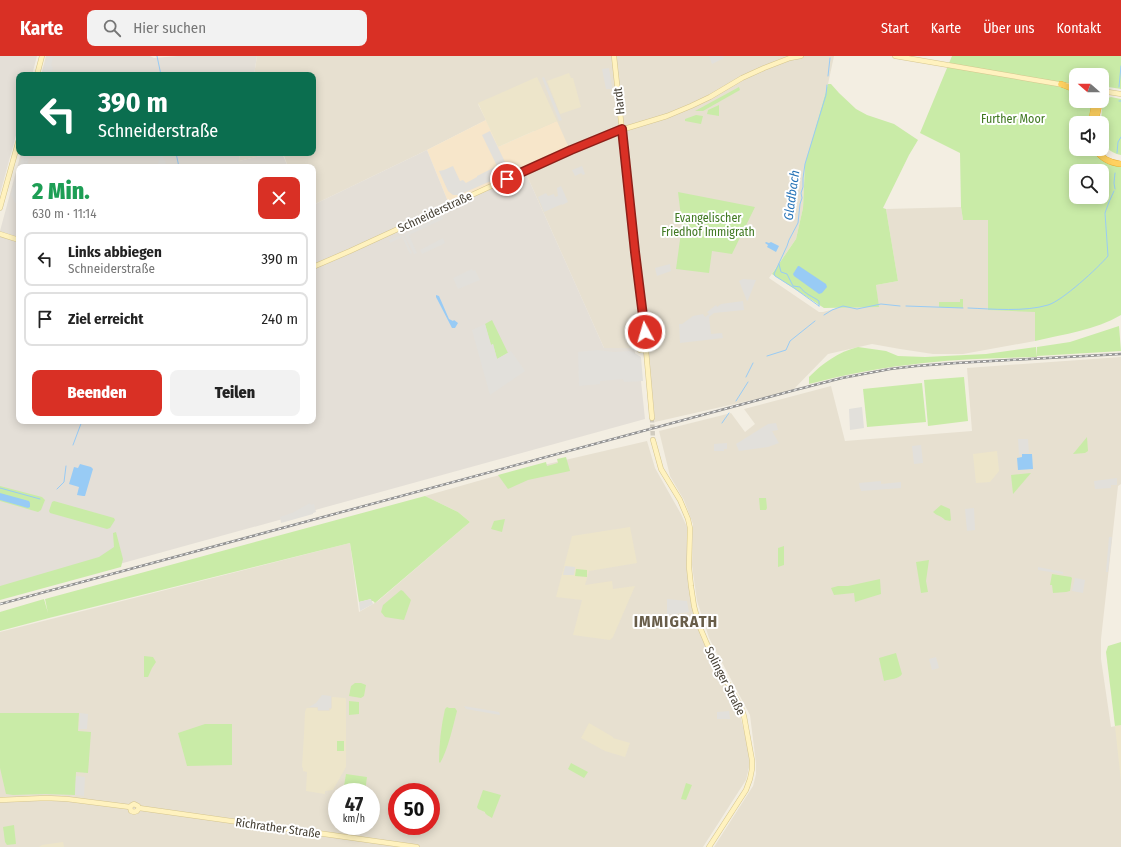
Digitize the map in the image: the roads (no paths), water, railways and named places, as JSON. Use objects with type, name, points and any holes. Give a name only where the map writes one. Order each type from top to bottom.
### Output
[{"type":"highway","points":[[1061,84],[1069,86]]},
{"type":"highway","points":[[1100,156],[1116,164],[1121,164]]},
{"type":"highway","points":[[1106,156],[1116,160],[1121,160]]},
{"type":"main road","points":[[38,72],[42,56]]},
{"type":"main road","name":"Hardt","points":[[614,56],[635,252],[645,327],[644,337]]},
{"type":"main road","name":"Schneiderstraße","points":[[316,266],[571,150],[622,129],[691,106],[710,97],[742,78],[764,68],[790,58],[801,56]]},
{"type":"main road","points":[[895,56],[1061,84]]},
{"type":"main road","points":[[1109,93],[1121,94]]},
{"type":"main road","points":[[0,208],[16,150]]},
{"type":"main road","points":[[0,234],[16,239]]},
{"type":"main road","points":[[646,350],[640,350],[637,345],[639,339],[644,337],[648,338],[650,343],[646,350],[652,418]]},
{"type":"main road","name":"Solinger Straße","points":[[653,440],[661,469],[680,500],[688,519],[690,528],[689,567],[694,606],[699,625],[717,664],[741,707],[752,760],[751,774],[746,790],[709,847]]},
{"type":"main road","name":"Richrather Straße","points":[[0,800],[46,798],[67,799],[130,807],[134,804],[139,808],[417,847]]},
{"type":"water","points":[[771,242],[779,246],[776,252],[767,247],[768,245],[765,243]]},
{"type":"water","points":[[798,266],[826,284],[827,287],[822,293],[819,294],[794,276],[793,274]]},
{"type":"water","points":[[436,295],[439,296],[449,319],[458,323],[455,328],[452,328]]},
{"type":"water","points":[[1022,454],[1032,454],[1033,469],[1018,470],[1017,458],[1022,457]]},
{"type":"water","points":[[80,464],[93,469],[85,496],[77,495],[79,487],[69,484],[74,467],[78,468]]},
{"type":"water","points":[[0,493],[29,501],[30,507],[28,508],[0,500]]},
{"type":"waterway","points":[[157,56],[160,72]]},
{"type":"waterway","name":"Gladbach","points":[[828,76],[830,58]]},
{"type":"waterway","points":[[1119,87],[1121,66]]},
{"type":"waterway","name":"Gladbach","points":[[819,306],[774,274],[798,223],[805,164],[826,95],[827,85]]},
{"type":"waterway","points":[[1117,153],[1118,142],[1121,137]]},
{"type":"waterway","points":[[177,156],[178,164]]},
{"type":"waterway","points":[[1115,173],[1115,189]]},
{"type":"waterway","points":[[968,308],[1008,310],[1029,309],[1048,305],[1070,291],[1108,256],[1105,213],[1114,191]]},
{"type":"waterway","name":"Gladbach","points":[[779,264],[781,272],[787,274],[793,286],[800,287],[806,293],[819,301],[819,306]]},
{"type":"waterway","points":[[824,315],[843,306],[857,309],[881,304],[900,306]]},
{"type":"waterway","points":[[906,306],[963,308]]},
{"type":"waterway","points":[[767,356],[786,350],[790,341],[815,321]]},
{"type":"waterway","points":[[746,377],[753,363]]},
{"type":"waterway","points":[[736,401],[748,382]]},
{"type":"waterway","points":[[722,423],[729,413]]},
{"type":"waterway","points":[[73,445],[81,424]]},
{"type":"waterway","points":[[57,489],[64,482],[66,466]]},
{"type":"waterway","points":[[0,488],[40,499]]},
{"type":"tunnel","points":[[652,418],[653,440]]},
{"type":"railway","points":[[0,604],[842,378],[890,369],[916,366],[1121,354]]},
{"type":"district","name":"IMMIGRATH","points":[[676,621]]},
{"type":"park label","name":"Further Moor","points":[[1013,119]]},
{"type":"park label","name":"Evangelischer Friedhof Immigrath","points":[[708,225]]}]
